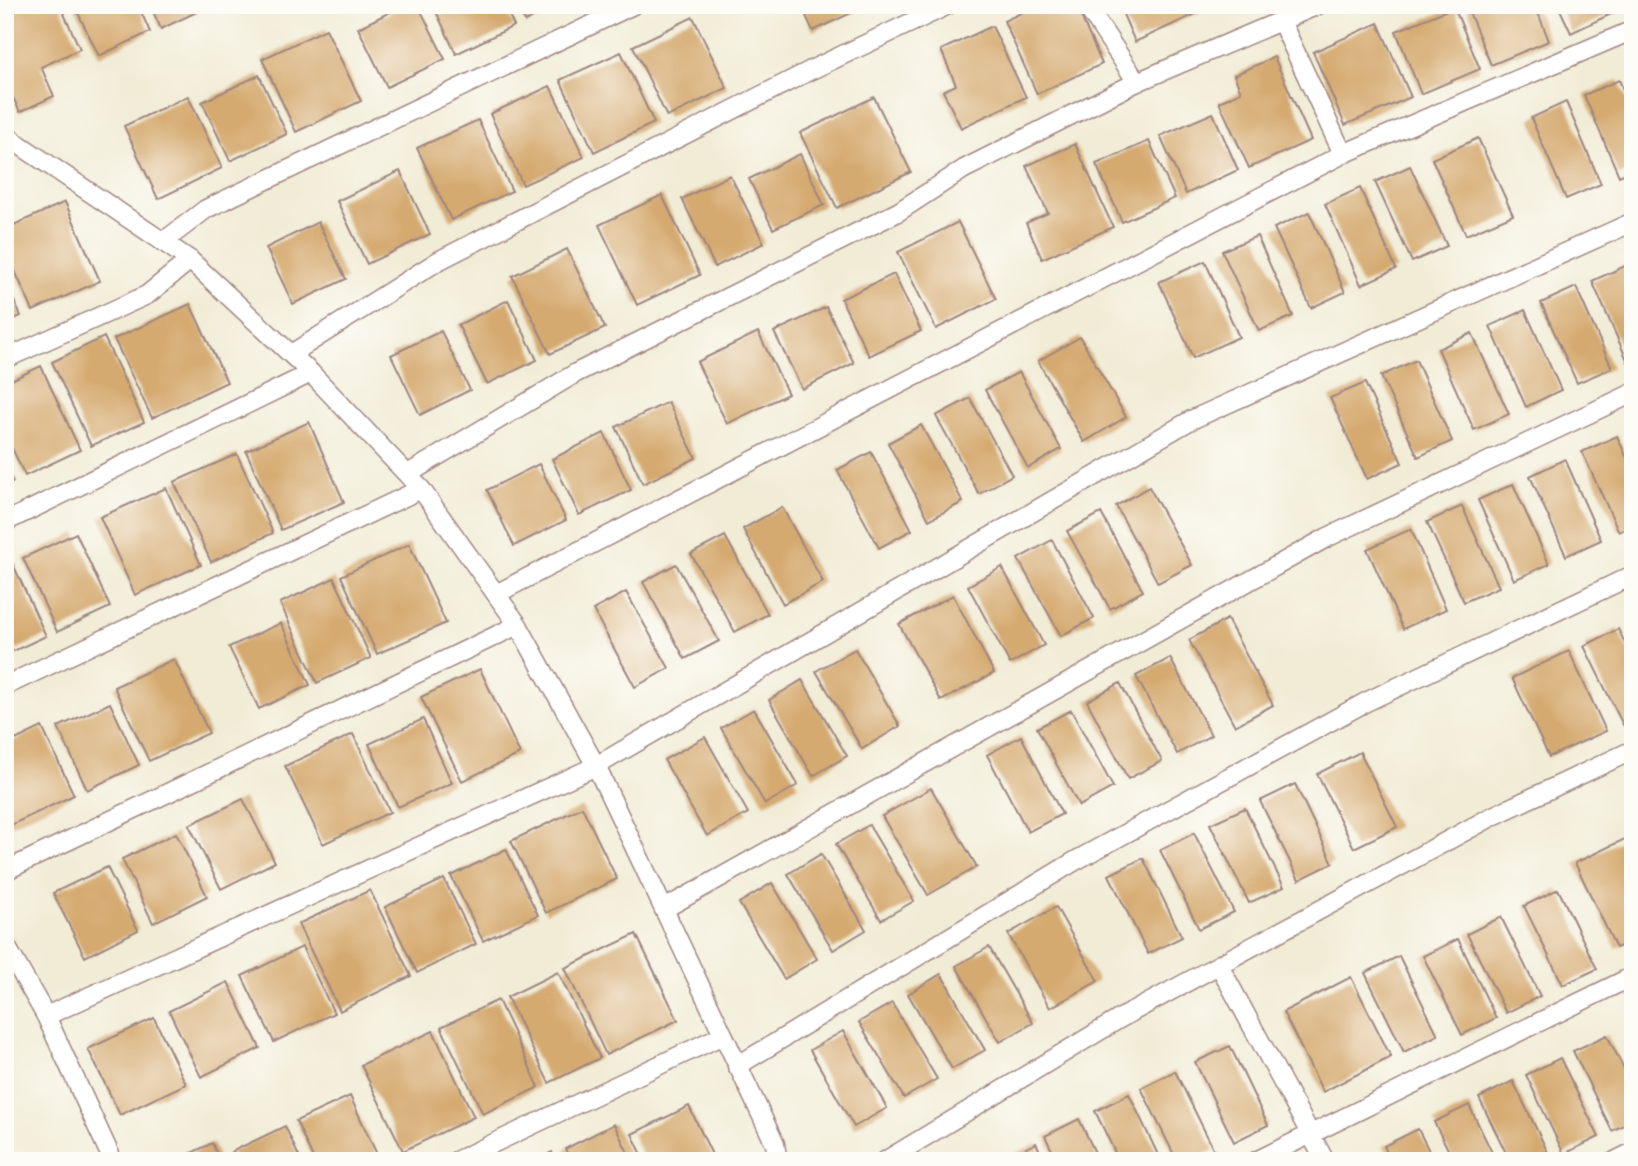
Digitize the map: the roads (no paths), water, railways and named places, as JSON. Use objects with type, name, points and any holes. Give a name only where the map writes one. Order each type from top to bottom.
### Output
[{"type":"lane","points":[[163,242],[206,209],[633,5]]},
{"type":"lane","points":[[291,354],[438,261],[811,70],[948,5]]},
{"type":"lane","points":[[1086,5],[1137,82]]},
{"type":"lane","points":[[408,474],[576,373],[898,212],[964,169],[1137,82],[1318,5]]},
{"type":"lane","points":[[1281,21],[1343,154]]},
{"type":"lane","points":[[496,594],[1343,154],[1633,30]]},
{"type":"lane","points":[[5,135],[190,260],[311,373],[421,489],[518,625],[596,766],[775,1144],[778,1161]]},
{"type":"lane","points":[[46,1016],[596,766],[1191,420],[1633,222]]},
{"type":"lane","points":[[5,359],[147,295],[190,260]]},
{"type":"lane","points":[[5,522],[311,373]]},
{"type":"lane","points":[[664,909],[1326,538],[1633,393]]},
{"type":"lane","points":[[5,686],[421,489]]},
{"type":"lane","points":[[737,1066],[1088,854],[1366,702],[1633,575]]},
{"type":"lane","points":[[5,871],[518,625]]},
{"type":"lane","points":[[885,1161],[1119,1019],[1493,817],[1633,750]]},
{"type":"lane","points":[[5,944],[46,1016],[113,1161]]},
{"type":"lane","points":[[1219,965],[1325,1161]]},
{"type":"lane","points":[[1255,1161],[1633,976]]},
{"type":"lane","points":[[456,1161],[723,1035]]},
{"type":"lane","points":[[1615,1161],[1633,1152]]}]
